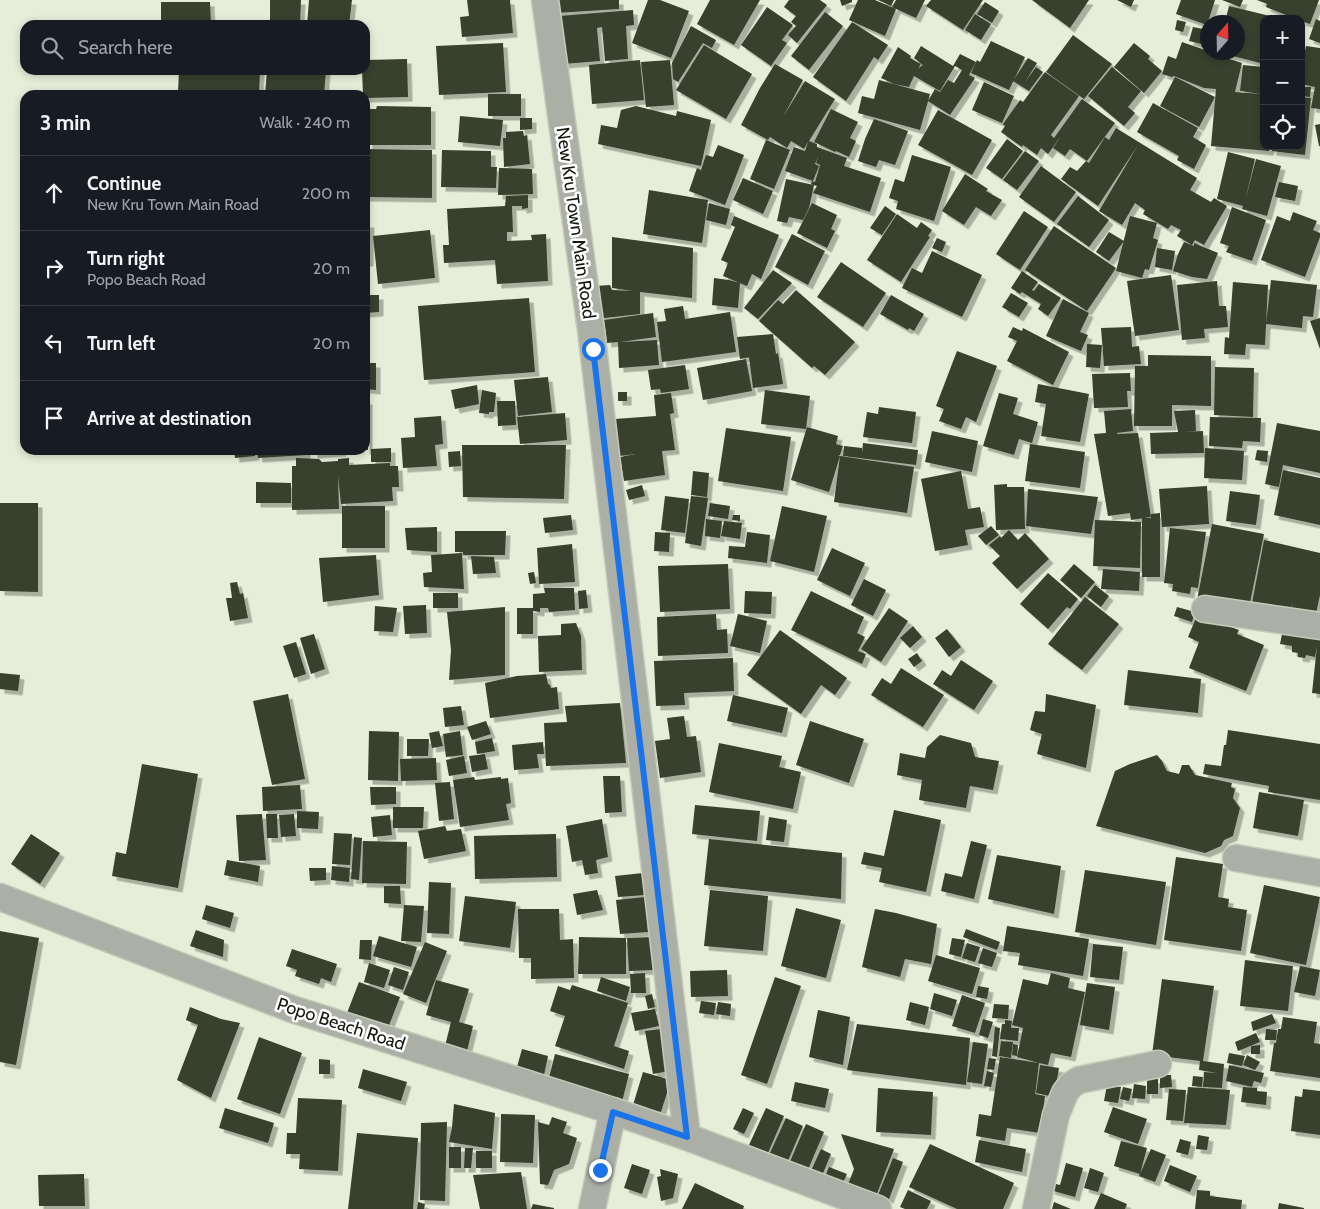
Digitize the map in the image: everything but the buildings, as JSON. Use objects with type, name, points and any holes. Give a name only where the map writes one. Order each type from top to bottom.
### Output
[{"type":"street","name":"New Kru Town Main Road","points":[[545,0],[591,330],[687,1137]]},
{"type":"street","points":[[1205,610],[1320,626]]},
{"type":"street","points":[[1236,858],[1320,873]]},
{"type":"street","name":"Popo Beach Road","points":[[0,897],[292,1009],[687,1137]]},
{"type":"street","points":[[1036,1209],[1056,1115],[1065,1092],[1079,1080],[1158,1064]]},
{"type":"street","points":[[592,1209],[613,1112]]},
{"type":"street","points":[[687,1137],[878,1209]]},
{"type":"route","points":[[593,349],[687,1137],[613,1112],[600,1170]]}]
